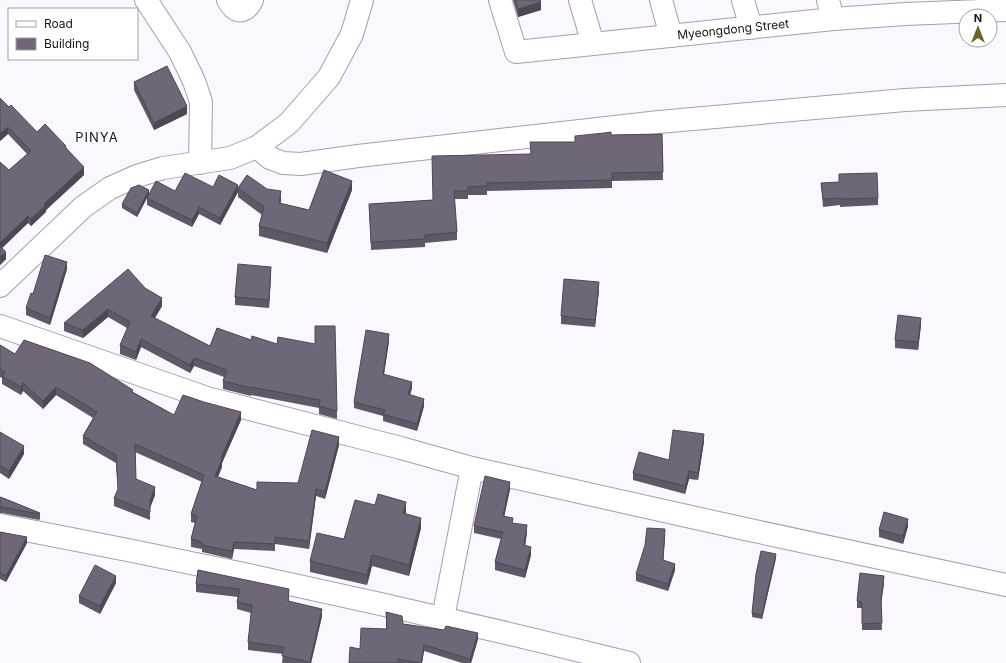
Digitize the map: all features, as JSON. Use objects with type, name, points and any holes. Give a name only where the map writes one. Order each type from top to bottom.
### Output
[{"type":"street","points":[[146,0],[180,52],[194,81],[201,102],[200,163]]},
{"type":"street","points":[[228,0],[234,8],[245,10],[250,6],[252,0]]},
{"type":"street","points":[[0,286],[83,207],[110,188],[137,176],[163,168],[230,158],[257,147],[289,123],[329,77],[352,34],[362,0]]},
{"type":"street","name":"Myeongdong Street","points":[[500,0],[516,52],[751,28],[831,10],[975,6],[1006,10]]},
{"type":"street","points":[[580,0],[593,44]]},
{"type":"street","points":[[661,0],[671,36]]},
{"type":"street","points":[[743,0],[751,28]]},
{"type":"street","points":[[257,147],[270,158],[283,163],[301,164],[358,156],[659,122],[905,100],[1006,95]]},
{"type":"street","points":[[0,326],[207,398],[401,448],[472,468],[745,529],[1006,584]]},
{"type":"street","points":[[443,618],[472,468]]},
{"type":"street","points":[[0,525],[220,568],[443,618],[629,663]]},
{"type":"building","points":[[515,0],[540,0],[541,2],[518,9]]},
{"type":"building","points":[[167,66],[187,106],[154,123],[134,82]]},
{"type":"building","points":[[0,98],[9,107],[11,105],[37,132],[45,124],[84,167],[44,204],[46,205],[31,219],[28,216],[0,243],[0,162],[9,170],[31,151],[8,127],[0,134]]},
{"type":"building","points":[[611,132],[611,135],[662,134],[663,172],[612,173],[612,180],[487,183],[487,186],[468,187],[468,191],[454,191],[457,232],[425,235],[425,239],[371,242],[369,204],[433,200],[432,156],[531,154],[530,142],[575,142],[575,136]]},
{"type":"building","points":[[324,170],[352,181],[327,243],[259,226],[264,207],[238,188],[247,175],[267,189],[281,191],[279,203],[309,210]]},
{"type":"building","points":[[185,173],[213,187],[219,175],[238,185],[220,218],[199,207],[192,220],[147,198],[156,181],[175,191]]},
{"type":"building","points":[[877,173],[878,198],[823,199],[821,183],[839,182],[839,174]]},
{"type":"building","points":[[139,185],[149,190],[137,213],[122,204],[131,188]]},
{"type":"building","points":[[0,246],[6,252],[0,257]]},
{"type":"building","points":[[45,255],[67,262],[50,318],[26,308],[31,293],[33,294]]},
{"type":"building","points":[[238,264],[271,267],[269,300],[235,297]]},
{"type":"building","points":[[128,269],[145,288],[162,298],[151,316],[210,346],[217,328],[251,340],[252,336],[277,344],[278,337],[315,344],[315,326],[335,326],[337,411],[319,406],[320,400],[251,388],[223,381],[227,370],[194,358],[190,365],[141,339],[136,352],[120,345],[130,322],[108,309],[83,330],[64,323]]},
{"type":"building","points":[[564,279],[599,282],[595,320],[561,316]]},
{"type":"building","points":[[898,315],[921,318],[918,342],[895,340]]},
{"type":"building","points":[[366,330],[389,334],[383,374],[412,382],[408,394],[424,399],[417,424],[383,414],[385,410],[354,402]]},
{"type":"building","points":[[24,340],[90,363],[133,390],[132,392],[174,415],[183,395],[241,412],[221,458],[222,459],[215,476],[257,490],[257,482],[298,483],[312,430],[339,437],[325,491],[316,489],[309,541],[275,537],[275,544],[234,542],[232,551],[202,545],[202,542],[191,539],[197,516],[191,514],[204,475],[135,444],[136,479],[155,487],[150,500],[150,512],[114,498],[118,489],[116,455],[83,436],[97,412],[56,387],[43,401],[23,383],[21,387],[2,376],[5,372],[0,369],[0,345],[15,354]]},
{"type":"building","points":[[673,430],[704,434],[698,473],[689,471],[685,486],[633,473],[639,452],[669,460]]},
{"type":"building","points":[[0,432],[24,446],[9,471],[0,466]]},
{"type":"building","points":[[485,476],[510,482],[503,516],[513,518],[512,523],[527,525],[524,545],[531,547],[525,570],[495,562],[503,532],[474,526]]},
{"type":"building","points":[[378,494],[406,502],[403,513],[421,518],[409,565],[372,555],[367,575],[310,561],[317,533],[344,539],[355,500],[375,505]]},
{"type":"building","points":[[0,497],[40,513],[0,507]]},
{"type":"building","points":[[884,512],[908,519],[903,536],[879,530]]},
{"type":"building","points":[[647,528],[665,529],[663,560],[675,564],[668,584],[636,574],[645,545]]},
{"type":"building","points":[[0,532],[27,537],[6,576],[0,573]]},
{"type":"building","points":[[761,551],[776,554],[762,615],[752,613],[756,574]]},
{"type":"building","points":[[95,565],[116,576],[100,606],[79,596]]},
{"type":"building","points":[[198,570],[289,589],[288,601],[322,609],[310,662],[282,656],[284,647],[248,642],[252,605],[237,602],[240,589],[196,584]]},
{"type":"building","points":[[860,573],[884,576],[881,597],[882,623],[862,624],[862,602],[857,601]]},
{"type":"building","points":[[386,612],[402,616],[403,624],[444,630],[446,626],[478,633],[470,659],[424,645],[421,663],[398,659],[398,663],[349,663],[350,647],[360,649],[361,628],[387,629]]},
{"type":"district","name":"PINYA","points":[[97,137]]}]
